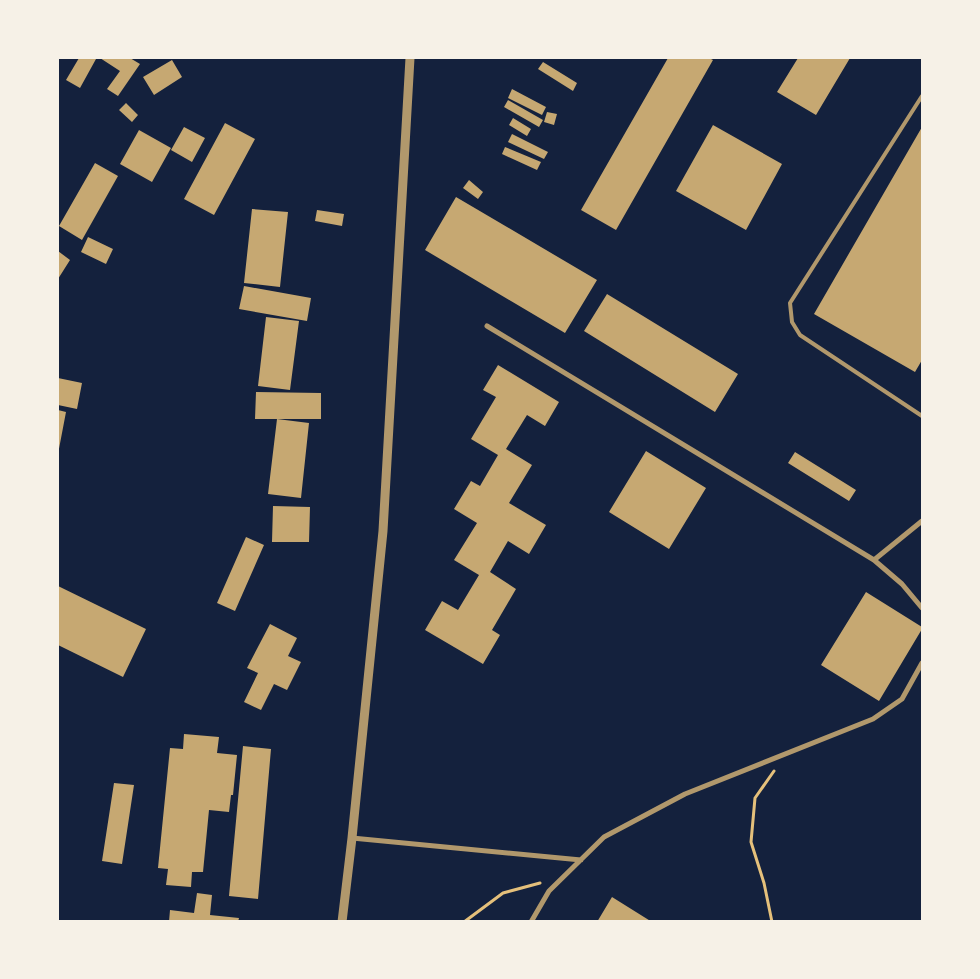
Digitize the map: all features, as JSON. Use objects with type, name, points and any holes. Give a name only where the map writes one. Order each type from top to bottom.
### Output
[{"type":"street","points":[[342,922],[383,531],[410,58]]},
{"type":"street","points":[[487,326],[874,560],[902,584],[922,608]]},
{"type":"street","points":[[874,560],[922,522]]},
{"type":"street","points":[[531,922],[549,891],[604,837],[685,794],[873,719],[902,699],[922,663]]},
{"type":"street","points":[[352,838],[581,860]]},
{"type":"lane","points":[[922,96],[790,303],[792,322],[800,335],[922,416]]},
{"type":"path","points":[[772,922],[764,883],[751,842],[753,816],[755,798],[786,754]]},
{"type":"path","points":[[464,922],[503,893],[565,876]]},
{"type":"building","points":[[79,58],[96,59],[80,88],[66,80]]},
{"type":"building","points":[[100,58],[130,58],[140,64],[118,96],[107,89],[120,71]]},
{"type":"building","points":[[668,58],[709,58],[713,60],[616,230],[581,210]]},
{"type":"building","points":[[798,58],[850,58],[816,115],[777,92]]},
{"type":"building","points":[[172,60],[182,77],[154,95],[143,77]]},
{"type":"building","points":[[543,62],[577,83],[573,91],[538,69]]},
{"type":"building","points":[[512,89],[546,107],[542,115],[508,98]]},
{"type":"building","points":[[508,100],[543,120],[539,127],[504,107]]},
{"type":"building","points":[[126,103],[138,115],[132,122],[119,110]]},
{"type":"building","points":[[547,112],[557,114],[554,125],[544,122]]},
{"type":"building","points":[[513,118],[531,129],[527,136],[509,125]]},
{"type":"building","points":[[225,123],[255,139],[214,215],[184,199]]},
{"type":"building","points":[[713,125],[782,164],[746,230],[676,191]]},
{"type":"building","points":[[184,127],[205,138],[192,162],[171,150]]},
{"type":"building","points":[[922,127],[922,360],[915,372],[814,314]]},
{"type":"building","points":[[139,130],[171,148],[152,182],[120,164]]},
{"type":"building","points":[[512,134],[548,152],[544,159],[508,142]]},
{"type":"building","points":[[505,147],[541,162],[537,170],[502,154]]},
{"type":"building","points":[[95,163],[118,176],[82,240],[59,226]]},
{"type":"building","points":[[469,180],[483,192],[478,199],[463,188]]},
{"type":"building","points":[[456,197],[597,280],[565,333],[425,250]]},
{"type":"building","points":[[252,209],[288,212],[280,287],[244,283]]},
{"type":"building","points":[[317,210],[344,214],[342,226],[315,221]]},
{"type":"building","points":[[88,237],[113,249],[106,264],[81,252]]},
{"type":"building","points":[[58,251],[70,260],[58,279]]},
{"type":"building","points":[[244,286],[311,298],[307,321],[239,309]]},
{"type":"building","points":[[607,294],[738,374],[715,412],[584,331]]},
{"type":"building","points":[[266,317],[299,321],[290,390],[258,386]]},
{"type":"building","points":[[498,365],[559,402],[545,426],[527,415],[506,449],[532,465],[509,503],[546,525],[529,554],[508,541],[490,572],[516,589],[492,630],[500,635],[483,664],[425,630],[442,601],[458,610],[479,575],[454,560],[477,523],[454,509],[471,481],[480,486],[498,455],[471,439],[496,397],[483,390]]},
{"type":"building","points":[[58,378],[82,383],[77,409],[58,405]]},
{"type":"building","points":[[256,392],[321,393],[321,419],[255,419]]},
{"type":"building","points":[[58,410],[66,412],[58,454]]},
{"type":"building","points":[[277,419],[309,423],[301,498],[268,494]]},
{"type":"building","points":[[646,451],[706,488],[669,549],[609,512]]},
{"type":"building","points":[[795,452],[856,490],[849,501],[788,463]]},
{"type":"building","points":[[273,506],[310,507],[309,542],[272,542]]},
{"type":"building","points":[[246,537],[264,545],[235,611],[217,603]]},
{"type":"building","points":[[58,586],[146,629],[123,677],[58,645]]},
{"type":"building","points":[[866,592],[922,627],[879,701],[821,665]]},
{"type":"building","points":[[270,624],[297,638],[288,656],[301,662],[287,690],[274,684],[261,710],[244,702],[258,673],[247,668]]},
{"type":"building","points":[[184,734],[219,737],[217,753],[237,755],[233,795],[231,795],[229,812],[209,810],[203,872],[192,872],[191,887],[166,885],[168,869],[158,868],[170,748],[183,749]]},
{"type":"building","points":[[243,746],[271,749],[258,899],[229,896]]},
{"type":"building","points":[[114,783],[134,785],[122,864],[102,861]]},
{"type":"building","points":[[197,893],[212,895],[210,915],[239,918],[238,922],[169,922],[170,910],[194,913]]},
{"type":"building","points":[[612,897],[652,922],[597,922]]}]
